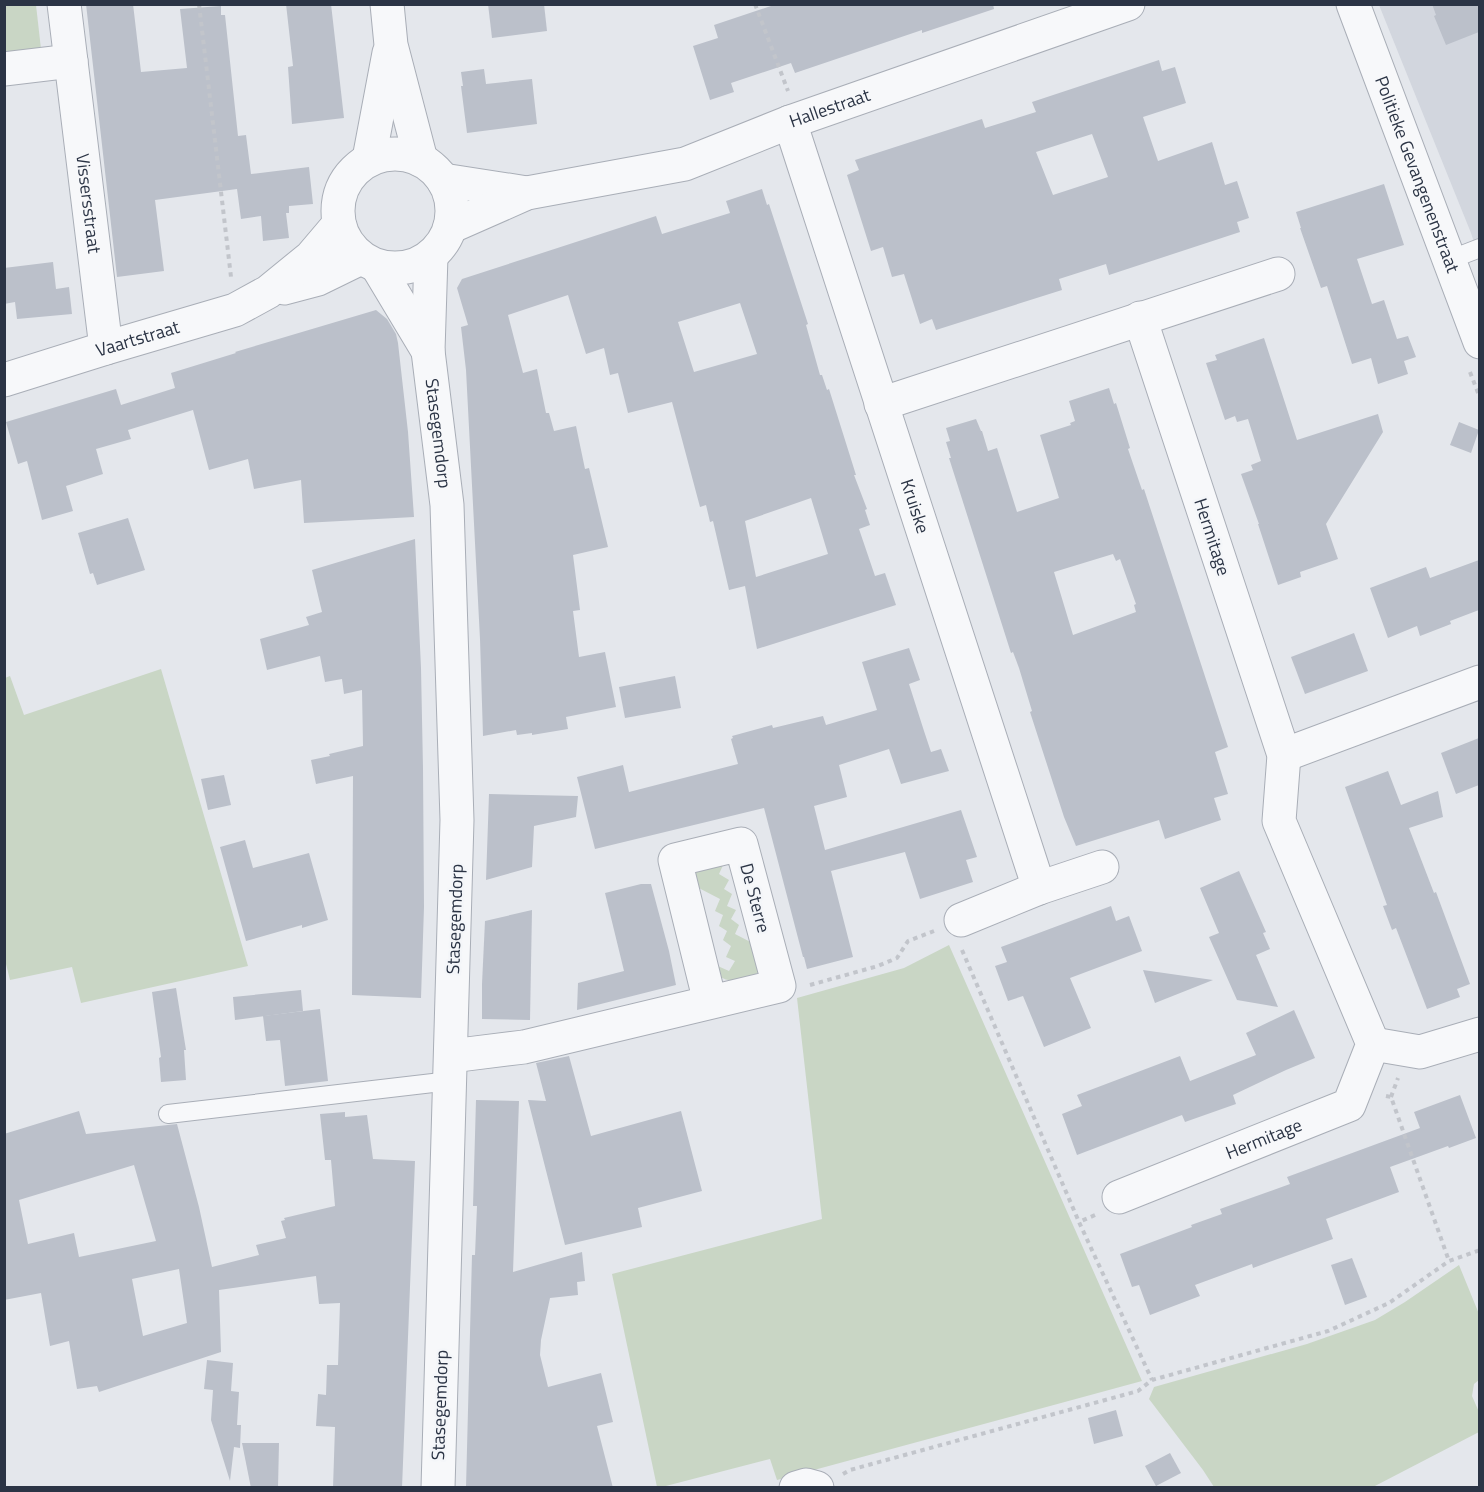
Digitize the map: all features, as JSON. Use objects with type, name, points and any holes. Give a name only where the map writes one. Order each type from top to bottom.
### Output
[{"type":"street","name":"Vissersstraat","points":[[64,4],[106,348]]},
{"type":"street","points":[[387,4],[391,45],[432,170],[450,195],[453,211],[450,227],[443,243],[431,256],[414,265],[396,269],[369,262],[351,248],[339,224],[338,205],[343,187],[354,171],[369,159],[386,154],[404,154],[432,170]]},
{"type":"street","name":"Hallestraat","points":[[450,227],[527,193],[685,164],[790,122],[1128,4]]},
{"type":"street","name":"Politieke Gevangenenstraat","points":[[1353,4],[1479,342]]},
{"type":"street","points":[[369,159],[391,45]]},
{"type":"street","points":[[4,69],[71,61]]},
{"type":"street","name":"Kruiske","points":[[790,122],[1039,888]]},
{"type":"street","name":"Hallestraat","points":[[432,170],[527,193]]},
{"type":"street","name":"Vaartstraat","points":[[4,380],[235,310],[268,292],[311,257],[339,224]]},
{"type":"street","name":"Stasegemdorp","points":[[431,256],[428,351],[447,505],[457,820],[438,1488]]},
{"type":"street","name":"Vaartstraat","points":[[268,292],[369,262]]},
{"type":"street","name":"Stasegemdorp","points":[[369,262],[428,351]]},
{"type":"street","points":[[881,404],[1278,274]]},
{"type":"street","name":"Hermitage","points":[[1119,1197],[1349,1105],[1373,1044],[1279,821],[1284,755],[1140,318]]},
{"type":"street","points":[[1284,755],[1479,682]]},
{"type":"street","name":"De Sterre","points":[[710,1002],[675,860],[741,844],[779,986]]},
{"type":"street","points":[[957,923],[1039,888],[1102,867]]},
{"type":"street","points":[[451,1068],[524,1047],[779,986]]},
{"type":"street","points":[[1373,1044],[1420,1052],[1479,1034]]},
{"type":"street","points":[[796,1488],[829,1481]]},
{"type":"lane","points":[[1449,260],[1479,248]]},
{"type":"lane","points":[[168,1114],[451,1068]]},
{"type":"path","points":[[198,4],[235,310]]},
{"type":"path","points":[[755,4],[790,95],[790,122]]},
{"type":"path","points":[[779,986],[794,989],[878,966],[897,958],[908,941],[957,923],[1079,1222],[1152,1380]]},
{"type":"path","points":[[1356,1087],[1391,1097],[1449,1261]]},
{"type":"path","points":[[1079,1222],[1111,1209],[1119,1197]]},
{"type":"path","points":[[829,1481],[850,1470],[1138,1391],[1152,1380],[1329,1330],[1389,1303],[1449,1261],[1479,1250]]},
{"type":"shaded area","points":[[1379,5],[1479,5],[1479,257],[1471,233]]},
{"type":"green space","points":[[4,5],[36,5],[41,49],[5,53]]},
{"type":"green space","points":[[161,669],[248,966],[81,1003],[72,967],[10,980],[4,956],[5,678],[10,676],[24,715]]},
{"type":"green space","points":[[728,851],[742,872],[724,863],[719,874],[729,880],[724,889],[732,894],[727,906],[736,910],[731,919],[739,925],[735,934],[762,948],[759,972],[734,981],[719,976],[711,963],[729,971],[735,961],[726,957],[731,946],[723,940],[727,931],[719,926],[723,915],[715,911],[720,899],[693,885],[696,858]]},
{"type":"green space","points":[[949,945],[1142,1381],[777,1480],[770,1459],[657,1487],[612,1274],[822,1219],[797,998],[904,968]]},
{"type":"green space","points":[[1459,1265],[1479,1314],[1479,1380],[1474,1384],[1472,1396],[1479,1412],[1479,1432],[1373,1487],[1214,1487],[1149,1399],[1154,1387],[1307,1344],[1375,1320]]},
{"type":"building","points":[[86,4],[133,4],[141,72],[187,68],[180,9],[221,6],[221,15],[225,15],[238,136],[246,135],[251,174],[309,167],[313,204],[289,206],[289,213],[286,213],[289,238],[263,241],[261,216],[241,219],[237,189],[155,200],[164,271],[117,277]]},
{"type":"building","points":[[286,4],[331,4],[344,118],[292,124],[288,67],[293,66]]},
{"type":"building","points":[[488,4],[544,4],[547,31],[492,38]]},
{"type":"building","points":[[777,4],[993,4],[994,9],[922,33],[922,30],[795,73],[791,63],[731,83],[734,92],[710,100],[693,46],[718,38],[714,25]]},
{"type":"building","points":[[1432,4],[1479,4],[1479,32],[1446,45],[1434,16],[1436,15]]},
{"type":"building","points":[[1159,60],[1162,71],[1175,67],[1186,103],[1143,117],[1158,161],[1212,142],[1225,185],[1237,181],[1249,218],[1237,222],[1240,232],[1109,275],[1106,264],[1059,279],[1062,290],[936,330],[932,319],[920,324],[904,274],[892,277],[883,247],[871,251],[847,175],[859,170],[855,160],[982,119],[985,128],[1036,112],[1032,102]],"holes":[[[1092,134],[1108,177],[1053,195],[1036,152]]]},
{"type":"building","points":[[484,69],[486,84],[532,79],[537,124],[467,133],[461,72]]},
{"type":"building","points":[[1384,184],[1404,245],[1357,259],[1372,304],[1384,300],[1397,339],[1408,336],[1416,357],[1404,361],[1408,374],[1378,384],[1371,358],[1352,364],[1327,286],[1321,288],[1296,212]]},
{"type":"building","points":[[762,189],[767,205],[769,204],[808,324],[806,325],[820,375],[822,375],[827,390],[829,389],[856,475],[854,475],[867,509],[865,510],[870,525],[859,529],[875,576],[885,573],[896,605],[757,649],[745,586],[729,590],[713,521],[710,522],[706,505],[700,507],[672,402],[628,413],[618,373],[610,375],[604,348],[586,354],[568,295],[508,315],[523,373],[537,369],[546,413],[549,413],[554,431],[576,426],[585,469],[589,468],[608,547],[573,555],[580,610],[573,611],[579,657],[605,652],[616,707],[566,717],[568,729],[532,735],[532,733],[517,735],[516,730],[483,736],[466,370],[461,327],[468,325],[457,288],[462,279],[656,216],[662,234],[730,213],[726,201]],"holes":[[[740,303],[757,354],[694,372],[678,322]],[[811,498],[828,554],[756,577],[745,521]]]},
{"type":"building","points":[[53,262],[56,289],[69,287],[72,314],[17,319],[15,302],[4,304],[4,268]]},
{"type":"building","points":[[376,310],[387,319],[396,334],[398,343],[408,432],[414,517],[304,523],[301,480],[254,489],[248,459],[209,470],[193,410],[128,430],[131,439],[96,449],[103,474],[66,486],[73,511],[42,520],[27,461],[18,464],[6,422],[116,389],[121,405],[175,388],[171,373]]},
{"type":"building","points":[[1264,338],[1297,440],[1378,414],[1383,432],[1326,524],[1338,559],[1300,572],[1301,577],[1278,585],[1241,474],[1253,470],[1251,465],[1261,461],[1248,419],[1237,422],[1235,416],[1225,420],[1206,363],[1217,360],[1215,355]]},
{"type":"building","points":[[1109,388],[1114,404],[1116,403],[1130,448],[1128,449],[1142,490],[1144,489],[1228,747],[1215,752],[1228,794],[1214,798],[1221,820],[1165,839],[1159,820],[1076,846],[1064,817],[1030,712],[1032,711],[1019,668],[1013,652],[1011,653],[949,458],[951,458],[946,442],[950,441],[946,428],[976,419],[988,451],[997,448],[1017,512],[1059,498],[1040,435],[1071,425],[1070,423],[1075,421],[1069,401]],"holes":[[[1113,554],[1116,561],[1120,559],[1136,604],[1134,605],[1136,612],[1073,635],[1054,572]]]},
{"type":"building","points":[[1459,422],[1479,430],[1471,453],[1450,445]]},
{"type":"building","points":[[128,518],[145,570],[97,585],[93,573],[90,574],[78,533]]},
{"type":"building","points":[[415,539],[423,768],[424,907],[421,998],[352,995],[353,776],[316,784],[311,760],[363,746],[362,690],[344,694],[342,679],[325,682],[320,656],[267,670],[260,639],[309,625],[306,617],[322,612],[312,570]]},
{"type":"building","points":[[1479,560],[1479,610],[1420,636],[1417,626],[1388,638],[1370,588],[1426,567],[1430,578]]},
{"type":"building","points":[[1354,633],[1368,671],[1305,694],[1291,657]]},
{"type":"building","points":[[909,648],[920,680],[909,684],[924,731],[931,752],[941,749],[949,771],[901,784],[889,749],[839,765],[847,797],[814,806],[825,850],[961,810],[977,857],[966,860],[973,882],[920,899],[905,852],[831,871],[853,957],[807,969],[764,808],[595,849],[577,777],[623,765],[629,792],[738,764],[732,736],[772,725],[773,728],[823,716],[826,725],[877,710],[862,662]]},
{"type":"building","points":[[675,676],[681,708],[625,718],[619,687]]},
{"type":"building","points":[[1479,738],[1479,785],[1456,794],[1441,753]]},
{"type":"building","points":[[1388,771],[1401,805],[1438,791],[1443,817],[1409,828],[1434,893],[1436,892],[1470,984],[1457,989],[1460,997],[1427,1009],[1396,928],[1392,930],[1383,906],[1387,905],[1345,787]]},
{"type":"building","points":[[224,775],[231,805],[208,810],[201,779]]},
{"type":"building","points":[[489,794],[578,796],[576,817],[534,826],[532,867],[486,880]]},
{"type":"building","points":[[245,840],[253,868],[309,853],[328,920],[246,941],[220,847]]},
{"type":"building","points":[[1239,871],[1266,932],[1263,933],[1270,949],[1256,955],[1278,1007],[1237,1000],[1209,937],[1219,933],[1200,888]]},
{"type":"building","points":[[641,884],[651,884],[676,985],[577,1010],[578,983],[624,971],[605,893]]},
{"type":"building","points":[[1111,906],[1116,921],[1129,916],[1142,951],[1070,978],[1091,1028],[1044,1047],[1023,996],[1008,1001],[995,966],[1007,962],[1001,947]]},
{"type":"building","points":[[532,910],[530,1020],[482,1019],[485,921]]},
{"type":"building","points":[[1143,970],[1213,980],[1155,1003]]},
{"type":"building","points":[[176,988],[186,1050],[184,1050],[186,1080],[161,1082],[159,1058],[161,1057],[152,992]]},
{"type":"building","points":[[301,990],[303,1011],[235,1020],[233,997]]},
{"type":"building","points":[[320,1009],[328,1081],[285,1086],[280,1040],[266,1041],[263,1016]]},
{"type":"building","points":[[1294,1010],[1315,1058],[1233,1095],[1236,1104],[1185,1122],[1182,1115],[1077,1155],[1062,1114],[1082,1106],[1077,1095],[1180,1056],[1190,1081],[1256,1055],[1246,1033]]},
{"type":"building","points":[[569,1056],[591,1136],[681,1111],[702,1191],[638,1208],[642,1227],[565,1245],[528,1100],[546,1101],[536,1063]]},
{"type":"building","points":[[1460,1095],[1476,1138],[1390,1167],[1399,1192],[1326,1219],[1333,1239],[1253,1268],[1252,1264],[1195,1285],[1200,1296],[1150,1315],[1139,1285],[1132,1287],[1120,1254],[1222,1214],[1220,1209],[1290,1184],[1287,1177],[1420,1128],[1414,1112]]},
{"type":"building","points":[[476,1100],[519,1101],[513,1272],[582,1252],[585,1281],[577,1282],[578,1295],[550,1298],[540,1355],[548,1387],[601,1373],[613,1422],[597,1426],[613,1488],[466,1488],[472,1255],[475,1255],[477,1206],[473,1206]]},
{"type":"building","points":[[79,1111],[86,1134],[177,1124],[212,1267],[259,1255],[256,1245],[286,1238],[281,1221],[285,1220],[284,1218],[335,1206],[331,1160],[325,1160],[320,1114],[345,1112],[345,1117],[367,1115],[373,1159],[415,1161],[402,1488],[333,1488],[335,1427],[316,1426],[318,1394],[326,1395],[327,1365],[338,1365],[340,1303],[319,1304],[316,1276],[219,1290],[221,1352],[99,1392],[97,1386],[77,1389],[69,1341],[50,1346],[41,1293],[4,1300],[4,1134]],"holes":[[[134,1165],[156,1241],[79,1257],[74,1233],[28,1244],[19,1200]],[[179,1269],[187,1323],[143,1336],[132,1279]]]},
{"type":"building","points":[[1352,1258],[1367,1297],[1345,1305],[1331,1265]]},
{"type":"building","points":[[207,1360],[233,1363],[231,1391],[239,1392],[237,1425],[241,1425],[240,1448],[234,1447],[230,1481],[211,1420],[213,1390],[204,1389]]},
{"type":"building","points":[[1116,1410],[1123,1436],[1094,1444],[1088,1418]]},
{"type":"building","points":[[242,1443],[279,1443],[278,1488],[251,1488]]},
{"type":"building","points":[[1170,1453],[1181,1473],[1156,1486],[1145,1466]]}]
